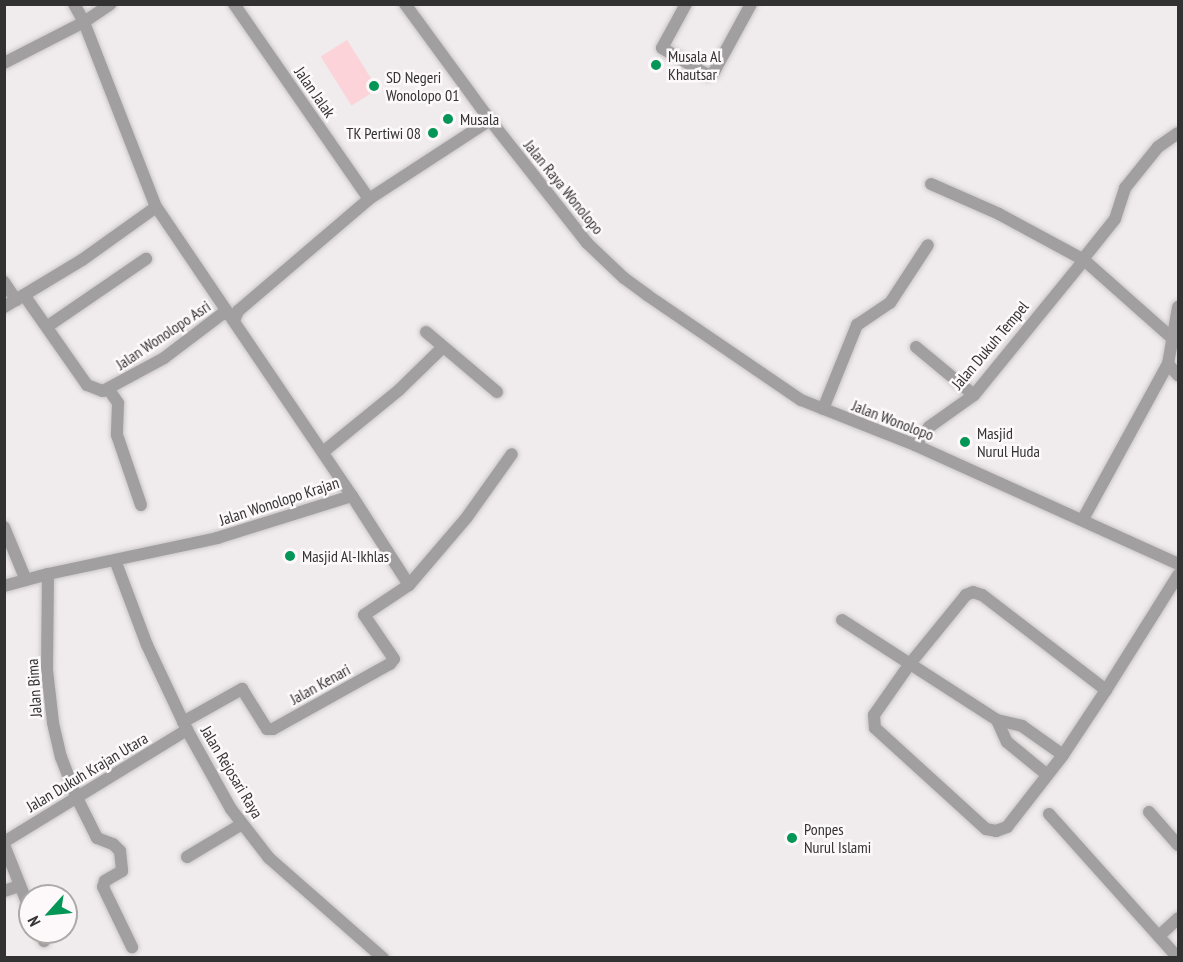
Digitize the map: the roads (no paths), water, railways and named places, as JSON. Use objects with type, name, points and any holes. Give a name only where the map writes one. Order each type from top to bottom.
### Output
[{"type":"street","name":"Jalan Wonolopo Krajan","points":[[74,4],[84,22],[156,207],[352,496],[217,538],[115,560]]},
{"type":"street","points":[[4,63],[84,22],[111,4]]},
{"type":"street","name":"Jalan Jalak","points":[[234,4],[369,199]]},
{"type":"street","name":"Jalan Raya Wonolopo","points":[[405,4],[490,120],[591,247],[639,289],[734,355]]},
{"type":"street","points":[[686,4],[662,48],[708,75],[714,72],[751,4]]},
{"type":"street","points":[[230,317],[369,199],[490,120]]},
{"type":"street","name":"Jalan Dukuh Tempel","points":[[915,445],[929,427],[974,395],[1114,219],[1125,188],[1158,147],[1179,133]]},
{"type":"street","points":[[931,184],[999,214],[1083,260],[1172,338]]},
{"type":"street","points":[[4,307],[82,260],[156,207]]},
{"type":"street","points":[[823,409],[857,325],[890,303],[928,245]]},
{"type":"street","points":[[48,326],[146,259]]},
{"type":"street","name":"Jalan Wonolopo Asri","points":[[4,282],[48,326],[87,385],[94,389],[109,390],[164,358],[222,314],[230,317]]},
{"type":"street","points":[[1083,519],[1168,364],[1179,307]]},
{"type":"street","points":[[426,332],[442,348],[497,392]]},
{"type":"street","points":[[916,347],[974,395]]},
{"type":"street","points":[[323,452],[399,390],[442,348]]},
{"type":"street","name":"Jalan Wonolopo","points":[[734,355],[801,400],[915,445],[1179,564]]},
{"type":"street","points":[[1168,364],[1179,375]]},
{"type":"street","points":[[109,390],[118,403],[117,435],[141,505]]},
{"type":"street","name":"Jalan Kenari","points":[[185,726],[242,689],[267,729],[273,729],[390,664],[393,655],[364,614],[409,585],[467,517],[513,454]]},
{"type":"street","points":[[352,496],[409,585]]},
{"type":"street","points":[[4,527],[26,580]]},
{"type":"street","points":[[4,586],[115,560]]},
{"type":"street","name":"Jalan Rejosari Raya","points":[[115,560],[147,645],[185,726],[242,824],[269,858],[383,957]]},
{"type":"street","name":"Jalan Bima","points":[[48,574],[47,670],[53,723],[61,757],[76,796],[97,838],[113,844],[120,850],[122,871],[105,881],[103,887],[132,947]]},
{"type":"street","points":[[1106,690],[982,596],[973,592],[966,595],[909,665],[874,715],[875,728],[986,829],[996,831],[1006,827],[1063,754],[1106,690],[1179,575]]},
{"type":"street","points":[[842,620],[998,720],[1022,726],[1063,754]]},
{"type":"street","points":[[998,720],[1007,742],[1046,774]]},
{"type":"street","name":"Jalan Dukuh Krajan Utara","points":[[4,844],[185,726]]},
{"type":"street","points":[[1149,812],[1179,845]]},
{"type":"street","points":[[1049,814],[1178,957]]},
{"type":"street","points":[[187,857],[242,824]]},
{"type":"street","points":[[4,844],[18,884]]},
{"type":"street","points":[[1159,936],[1179,918]]},
{"type":"place","name":"Musala Al Khautsar","points":[[656,65]]},
{"type":"place","name":"SD Negeri Wonolopo 01","points":[[374,86]]},
{"type":"place","name":"Musala","points":[[448,119]]},
{"type":"place","name":"TK Pertiwi 08","points":[[433,133]]},
{"type":"place","name":"Masjid Nurul Huda","points":[[965,442]]},
{"type":"place","name":"Masjid Al-Ikhlas","points":[[290,556]]},
{"type":"place","name":"Ponpes Nurul Islami","points":[[792,838]]}]
